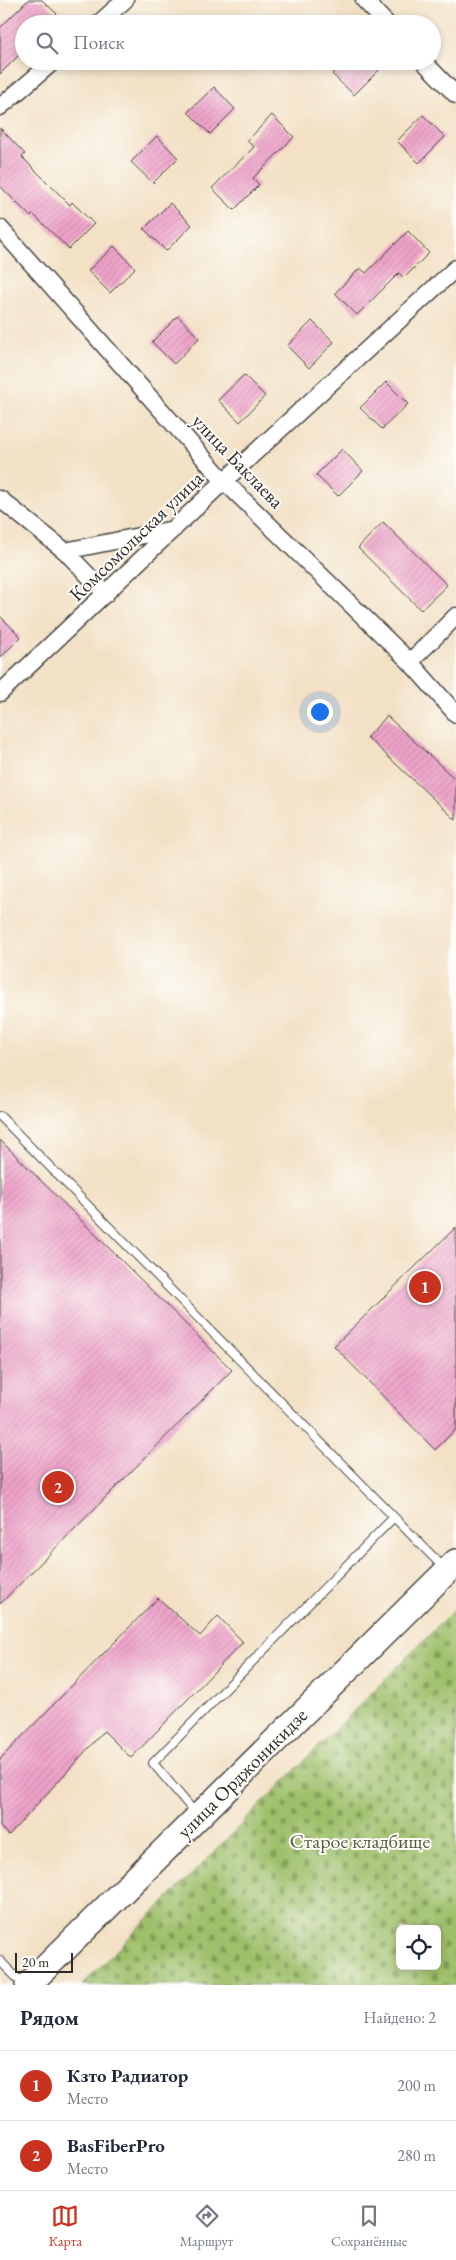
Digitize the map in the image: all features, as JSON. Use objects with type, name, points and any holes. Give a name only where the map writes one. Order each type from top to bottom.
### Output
[{"type":"main road","name":"улица Орджоникидзе","points":[[28,1985],[451,1566]]},
{"type":"street","points":[[108,15],[125,0]]},
{"type":"street","points":[[364,0],[378,15]]},
{"type":"street","points":[[0,107],[43,70]]},
{"type":"street","points":[[432,70],[456,95]]},
{"type":"street","name":"улица Баклаева","points":[[0,228],[224,481],[410,662],[456,714]]},
{"type":"street","name":"Комсомольская улица","points":[[0,693],[224,481],[456,268]]},
{"type":"street","points":[[0,499],[65,551],[106,594]]},
{"type":"street","points":[[65,551],[174,529]]},
{"type":"street","points":[[410,662],[456,616]]},
{"type":"lane","points":[[0,1116],[394,1517],[451,1566]]},
{"type":"lane","points":[[198,1816],[152,1763],[394,1517]]},
{"type":"lane","points":[[0,1961],[24,1985]]},
{"type":"green space","name":"Старое кладбище","points":[[456,1608],[456,1985],[82,1985]]},
{"type":"building","points":[[28,0],[42,0],[57,14],[15,15],[15,59],[0,74],[0,28]]},
{"type":"building","points":[[336,70],[379,70],[354,95],[332,74]]},
{"type":"building","points":[[214,87],[235,109],[210,134],[188,112]]},
{"type":"building","points":[[272,115],[294,137],[253,178],[259,185],[234,210],[212,188],[254,147],[247,141]]},
{"type":"building","points":[[423,115],[445,137],[419,163],[397,141]]},
{"type":"building","points":[[0,128],[25,154],[22,157],[70,205],[72,202],[94,224],[69,249],[33,214],[31,217],[0,186]]},
{"type":"building","points":[[157,136],[178,158],[153,183],[131,162]]},
{"type":"building","points":[[170,203],[192,225],[166,251],[144,229]]},
{"type":"building","points":[[408,231],[429,253],[404,278],[399,273],[357,315],[335,293],[360,268],[366,273]]},
{"type":"building","points":[[114,246],[135,268],[110,293],[88,271]]},
{"type":"building","points":[[178,316],[199,338],[174,364],[152,342]]},
{"type":"building","points":[[312,321],[334,342],[309,368],[287,346]]},
{"type":"building","points":[[244,375],[265,396],[240,422],[218,400]]},
{"type":"building","points":[[386,382],[408,404],[382,429],[360,408]]},
{"type":"building","points":[[342,449],[363,471],[338,496],[316,475]]},
{"type":"building","points":[[383,522],[447,585],[421,610],[358,548]]},
{"type":"building","points":[[0,616],[21,637],[0,658]]},
{"type":"building","points":[[387,716],[456,780],[456,820],[367,737]]},
{"type":"building","points":[[0,1140],[232,1370],[0,1604]]},
{"type":"building","points":[[456,1227],[456,1429],[435,1450],[334,1346]]},
{"type":"building","points":[[158,1598],[200,1636],[218,1616],[243,1642],[131,1758],[104,1731],[9,1835],[0,1827],[0,1759]]},
{"type":"place","name":"Кзто Радиатор","points":[[425,1287]]},
{"type":"place","name":"BasFiberPro","points":[[58,1487]]}]
